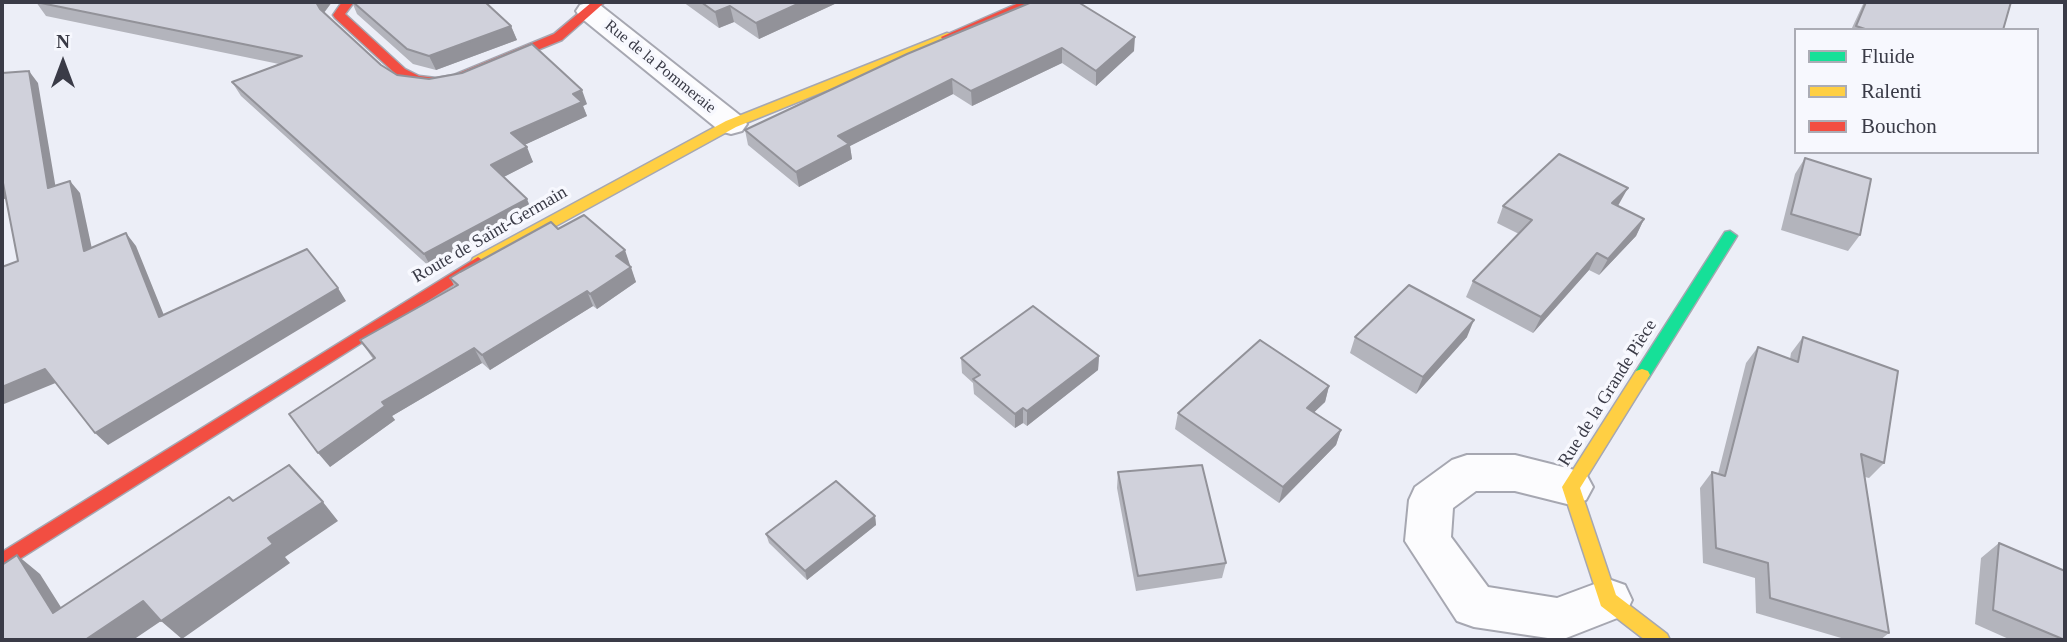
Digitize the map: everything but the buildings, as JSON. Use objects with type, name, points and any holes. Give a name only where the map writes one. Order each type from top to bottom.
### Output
[{"type":"street","name":"Rue de la Pommeraie","points":[[348,2],[340,15],[401,72],[416,80],[436,82],[457,78],[558,37],[595,6],[731,124]]},
{"type":"street","name":"Route de Saint-Germain","points":[[2,562],[453,276],[731,124],[1030,2]]},
{"type":"street","name":"Rue de la Grande Pièce","points":[[1608,600],[1571,487],[1730,236]]},
{"type":"street","points":[[1571,487],[1515,473],[1467,473],[1431,500],[1428,541],[1474,606],[1557,620],[1608,600],[1660,640]]},
{"type":"traffic: fast","points":[[1642,375],[1730,236]]},
{"type":"traffic: slow","points":[[478,262],[731,124],[947,37]]},
{"type":"traffic: slow","points":[[1642,375],[1571,487],[1608,600],[1660,640]]},
{"type":"traffic: jam","points":[[348,2],[339,15],[401,72],[416,80],[436,82],[457,78],[558,37],[599,2]]},
{"type":"traffic: jam","points":[[947,37],[1030,2]]},
{"type":"traffic: jam","points":[[2,562],[478,262]]}]
